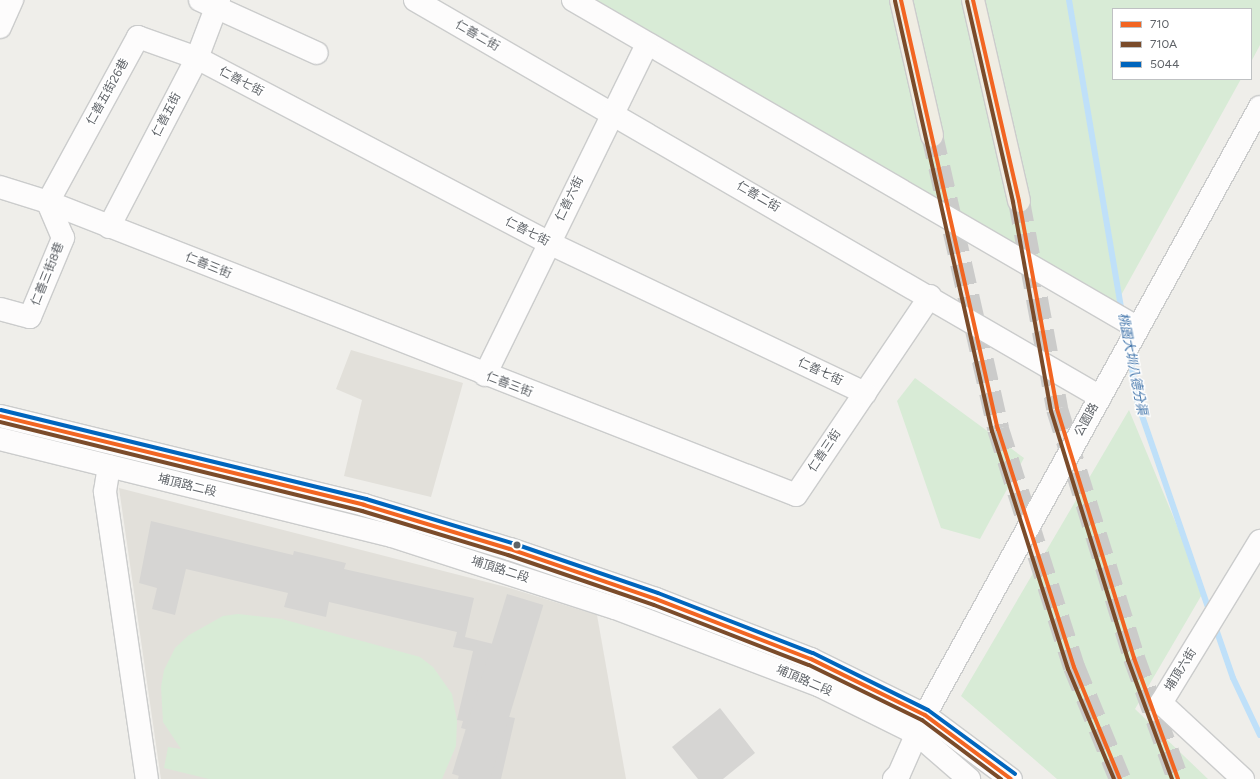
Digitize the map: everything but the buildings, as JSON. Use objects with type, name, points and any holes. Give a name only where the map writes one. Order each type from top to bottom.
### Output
[{"type":"highway","points":[[901,0],[932,135]]},
{"type":"highway","points":[[973,0],[1019,201]]},
{"type":"street","points":[[0,27],[12,0]]},
{"type":"street","name":"仁善二街","points":[[415,0],[930,296],[1100,397]]},
{"type":"street","points":[[573,0],[1138,328]]},
{"type":"street","points":[[211,3],[317,53]]},
{"type":"street","name":"仁善五街","points":[[110,227],[196,58],[211,3]]},
{"type":"street","name":"仁善五街26巷","points":[[48,202],[138,37],[196,58]]},
{"type":"street","name":"仁善六街","points":[[484,375],[647,44]]},
{"type":"street","name":"仁善七街","points":[[196,58],[549,243],[865,393]]},
{"type":"street","name":"公園路","points":[[894,779],[899,774],[921,724],[1260,106]]},
{"type":"street","name":"仁善三街","points":[[0,187],[48,202],[484,375],[796,495],[930,296]]},
{"type":"street","name":"仁善三街8巷","points":[[0,308],[30,316],[63,238],[48,202]]},
{"type":"street","name":"埔頂路二段","points":[[0,416],[364,505],[510,549],[656,599],[811,659],[1011,779]]},
{"type":"street","name":"埔頂路二段","points":[[0,439],[392,536],[511,572],[713,644],[798,678],[921,724],[969,779]]},
{"type":"street","points":[[109,466],[105,492],[147,779]]},
{"type":"street","name":"埔頂六街","points":[[1243,779],[1161,702],[1260,542]]},
{"type":"shaded area","points":[[351,350],[463,383],[431,497],[344,476],[362,400],[336,389]]},
{"type":"shaded area","points":[[119,488],[506,587],[597,615],[626,779],[161,779]]},
{"type":"green space","points":[[596,0],[1260,0],[1260,45],[1252,60],[1252,8],[1112,8],[1112,80],[1240,80],[1114,308]]},
{"type":"green space","points":[[915,378],[1024,458],[980,539],[941,528],[897,401]]},
{"type":"green space","points":[[1129,410],[1204,591],[1135,709],[1208,779],[1057,779],[961,696]]},
{"type":"green space","points":[[238,614],[282,619],[420,657],[433,667],[452,694],[457,721],[456,746],[442,779],[209,779],[164,768],[168,747],[181,749],[163,722],[161,687],[164,670],[175,648],[189,635],[223,616]]},
{"type":"waterway","name":"桃園大圳八德分渠","points":[[1069,0],[1122,313]]},
{"type":"waterway","name":"桃園大圳八德分渠","points":[[1130,357],[1138,404],[1210,613]]},
{"type":"waterway","name":"桃園大圳八德分渠","points":[[1215,626],[1233,678],[1260,735]]},
{"type":"tunnel","points":[[932,135],[998,429],[1074,667],[1120,779]]},
{"type":"tunnel","points":[[1019,201],[1057,409],[1134,658],[1178,779]]},
{"type":"transit line","name":"710","points":[[901,0],[998,429],[1074,667],[1120,779]]},
{"type":"transit line","name":"710","points":[[973,0],[1019,201],[1057,409],[1134,658],[1178,779]]},
{"type":"transit line","name":"710A","points":[[895,1],[992,431],[1068,669],[1114,779]]},
{"type":"transit line","name":"710A","points":[[967,1],[1013,202],[1051,411],[1128,660],[1172,779]]},
{"type":"transit line","name":"5044","points":[[1,410],[366,499],[512,543],[658,593],[813,653],[928,710],[1015,774]]},
{"type":"transit line","name":"710","points":[[0,416],[364,505],[510,549],[656,599],[811,659],[925,715],[1011,779]]},
{"type":"transit line","name":"710A","points":[[0,422],[362,511],[508,555],[654,605],[809,665],[922,720],[1001,779]]}]
